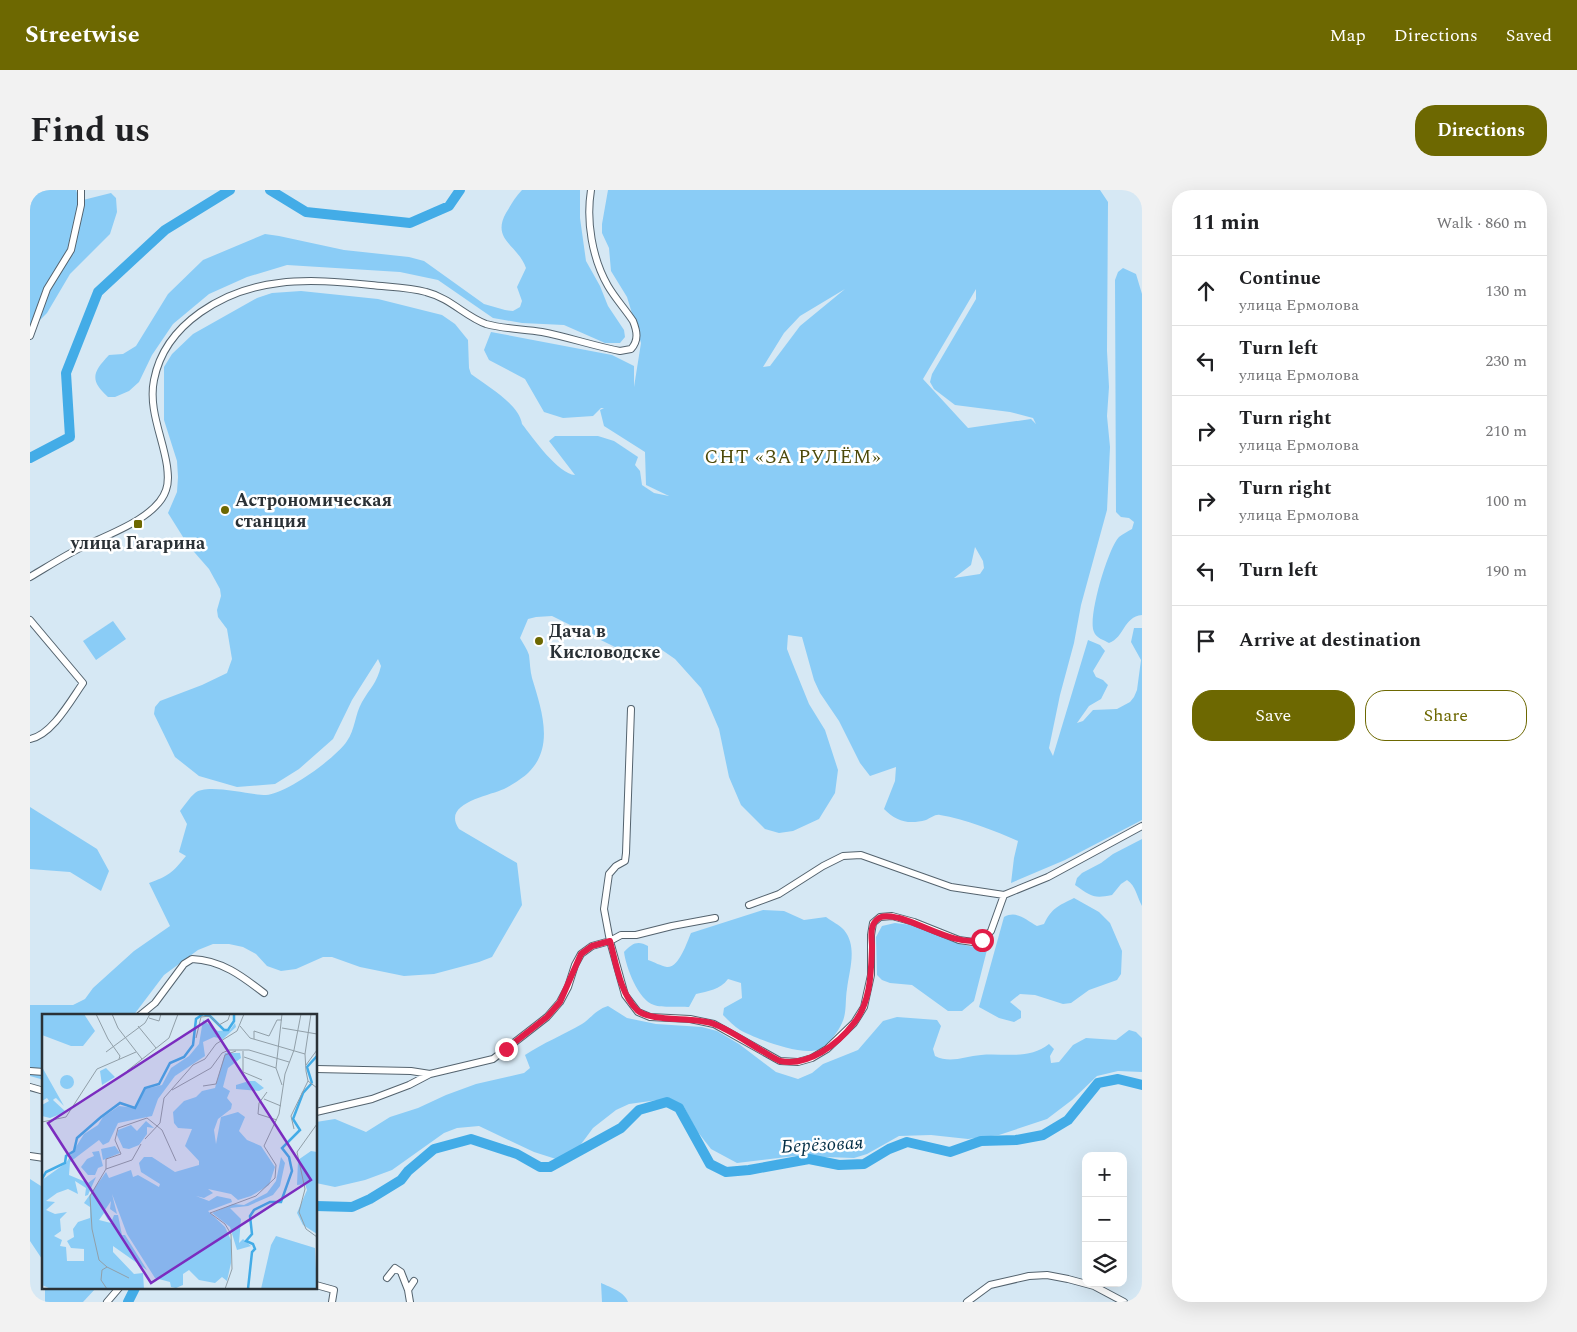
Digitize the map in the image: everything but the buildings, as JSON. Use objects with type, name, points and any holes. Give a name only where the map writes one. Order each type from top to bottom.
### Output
[{"type":"street","points":[[30,336],[47,289],[71,250],[79,212],[81,190]]},
{"type":"street","points":[[30,578],[80,548],[114,533],[136,520],[156,506],[162,499],[168,480],[166,456],[152,395],[160,359],[171,341],[194,317],[214,303],[238,293],[270,284],[295,282],[352,283],[398,288],[426,292],[444,298],[486,324],[544,332],[620,350],[631,348],[637,340],[636,328],[601,273],[593,244],[589,212],[592,190]]},
{"type":"street","points":[[30,620],[83,683],[52,726],[36,738],[30,739]]},
{"type":"street","points":[[632,709],[625,861],[616,866],[609,874],[604,909],[610,941],[625,995],[638,1012],[650,1017],[690,1019],[714,1024],[780,1061],[798,1062],[812,1058],[827,1049],[854,1023],[864,1007],[871,974],[871,934],[873,923],[880,917],[892,916],[914,922],[959,940],[973,942],[982,940],[991,931],[1004,895]]},
{"type":"street","points":[[749,905],[779,894],[822,866],[843,856],[860,855],[951,888],[1004,895],[1056,873],[1142,826]]},
{"type":"street","points":[[318,1112],[372,1099],[409,1085],[430,1074],[493,1058],[547,1017],[560,1002],[581,954],[592,946],[610,941],[621,935],[636,934],[715,918]]},
{"type":"street","points":[[141,1014],[155,1003],[184,964],[192,959],[218,963],[238,973],[264,993]]},
{"type":"street","points":[[318,1068],[411,1071],[430,1074]]},
{"type":"street","points":[[388,1278],[395,1268],[401,1272],[408,1290],[410,1302]]},
{"type":"street","points":[[967,1302],[990,1285],[1029,1276],[1047,1275],[1068,1278],[1094,1286],[1124,1302]]},
{"type":"street","points":[[408,1290],[414,1281]]},
{"type":"street","points":[[318,1286],[334,1290],[332,1302]]},
{"type":"street","points":[[107,1302],[117,1290]]},
{"type":"shaded area","points":[[30,190],[76,190],[78,196],[83,200],[111,193],[116,198],[117,212],[110,234],[70,274],[47,313],[30,330]]},
{"type":"shaded area","points":[[522,190],[580,190],[580,218],[586,261],[600,286],[608,306],[624,330],[625,337],[620,343],[605,343],[564,325],[522,323],[493,318],[438,280],[400,272],[287,265],[247,277],[209,294],[173,324],[152,355],[139,382],[129,391],[115,397],[108,397],[98,386],[95,376],[99,366],[109,355],[123,354],[136,346],[168,294],[203,260],[265,234],[344,250],[409,257],[424,261],[484,304],[513,311],[520,307],[522,301],[517,287],[526,268],[507,242],[502,230],[502,222],[511,204]]},
{"type":"shaded area","points":[[608,190],[1100,190],[1108,202],[1107,351],[1109,387],[1107,416],[1110,447],[1107,510],[1081,605],[1049,748],[1053,756],[1088,640],[1100,645],[1105,651],[1093,671],[1096,677],[1108,685],[1101,699],[1089,706],[1077,723],[1083,721],[1093,710],[1117,709],[1130,702],[1134,697],[1137,690],[1141,660],[1131,642],[1134,628],[1142,628],[1142,820],[1065,860],[1011,883],[1018,841],[959,819],[938,815],[926,820],[908,822],[898,819],[884,809],[895,781],[896,767],[870,776],[860,763],[839,721],[820,693],[814,680],[802,637],[788,635],[787,649],[809,704],[825,730],[838,770],[835,793],[819,819],[793,831],[779,833],[765,829],[741,805],[729,777],[719,729],[707,701],[701,688],[675,659],[662,650],[654,649],[647,651],[617,648],[552,616],[536,617],[528,619],[520,638],[529,655],[531,675],[542,714],[544,739],[542,751],[537,762],[524,777],[504,789],[469,802],[456,813],[455,820],[459,829],[517,863],[522,905],[492,957],[434,974],[404,976],[360,967],[332,957],[323,957],[296,969],[281,971],[267,966],[256,954],[243,947],[229,944],[213,944],[198,950],[164,975],[135,1014],[42,1014],[42,1079],[30,1076],[30,1005],[73,1005],[85,999],[93,988],[134,951],[170,926],[149,883],[170,873],[186,856],[179,852],[187,824],[180,811],[191,797],[201,790],[209,789],[266,795],[286,789],[310,774],[333,756],[347,741],[360,707],[381,666],[378,659],[352,700],[333,739],[299,769],[275,784],[237,787],[199,776],[175,757],[154,714],[155,707],[160,701],[227,673],[232,659],[227,629],[218,617],[220,589],[209,569],[188,545],[168,513],[177,492],[178,477],[177,461],[164,420],[164,367],[172,354],[193,334],[257,298],[272,293],[301,291],[378,299],[442,315],[455,324],[468,340],[471,374],[515,409],[522,424],[546,454],[561,469],[575,475],[549,441],[555,436],[598,436],[614,441],[638,457],[635,465],[640,471],[642,485],[654,493],[669,496],[646,485],[645,452],[604,426],[600,410],[604,408],[601,408],[593,416],[563,418],[544,412],[525,379],[489,360],[484,350],[491,332],[612,355],[634,366],[634,387],[641,343],[627,297],[611,271],[609,248],[602,233]],"holes":[[[845,289],[800,326],[770,366],[763,367],[784,333],[800,316]],[[976,289],[976,299],[932,374],[930,382],[934,389],[955,405],[1010,412],[1033,418],[1036,424],[1031,419],[968,428],[923,379]],[[975,547],[983,561],[984,568],[980,574],[954,578],[971,565]]]},
{"type":"shaded area","points":[[1123,268],[1136,274],[1142,294],[1142,615],[1131,619],[1118,636],[1109,643],[1095,634],[1093,613],[1109,555],[1119,537],[1132,529],[1134,522],[1129,518],[1121,517],[1116,512],[1115,280],[1118,272]]},
{"type":"shaded area","points":[[113,621],[126,639],[96,660],[83,641]]},
{"type":"shaded area","points":[[30,807],[97,849],[109,871],[101,891],[70,872],[30,869]]},
{"type":"shaded area","points":[[1142,839],[1142,906],[1134,888],[1127,880],[1112,895],[1100,897],[1089,894],[1075,885],[1077,878],[1082,873]]},
{"type":"shaded area","points":[[1074,898],[1099,912],[1110,923],[1122,951],[1121,974],[1117,980],[1089,990],[1071,1003],[1063,1004],[1035,995],[1020,994],[1010,1002],[1021,1011],[1021,1018],[1014,1022],[999,1018],[979,1007],[1004,917],[1017,915],[1037,926],[1044,924],[1056,908]]},
{"type":"shaded area","points":[[763,910],[784,911],[804,920],[826,917],[842,928],[851,944],[852,959],[846,993],[845,1015],[836,1034],[820,1049],[802,1051],[791,1049],[748,1034],[736,1027],[723,1015],[724,1008],[742,998],[741,983],[728,979],[718,988],[696,994],[689,1007],[662,1006],[654,1005],[643,997],[630,974],[624,952],[632,945],[641,943],[648,946],[648,960],[667,967],[671,966],[679,959],[691,933]]},
{"type":"shaded area","points":[[895,923],[911,925],[968,946],[988,946],[974,1001],[962,1011],[948,1011],[912,985],[890,983],[882,980],[877,975],[876,937],[882,926]]},
{"type":"shaded area","points":[[608,1006],[627,1018],[656,1024],[702,1027],[717,1031],[739,1044],[776,1072],[798,1079],[812,1073],[823,1064],[858,1050],[883,1021],[897,1017],[937,1020],[941,1026],[933,1049],[935,1056],[947,1059],[981,1055],[1025,1054],[1041,1049],[1049,1044],[1054,1049],[1050,1056],[1051,1063],[1059,1062],[1073,1045],[1086,1038],[1116,1040],[1129,1030],[1136,1032],[1142,1038],[1142,1072],[1118,1071],[1097,1076],[1072,1100],[1047,1119],[999,1135],[968,1139],[931,1135],[899,1136],[867,1154],[854,1158],[795,1156],[737,1163],[711,1149],[697,1131],[684,1107],[672,1100],[665,1099],[629,1104],[616,1110],[593,1128],[576,1151],[556,1159],[534,1152],[479,1126],[457,1128],[444,1133],[392,1170],[365,1180],[335,1187],[318,1183],[318,1122],[335,1119],[366,1132],[390,1117],[418,1108],[446,1095],[476,1084],[524,1073],[530,1068],[525,1055],[582,1024]]},
{"type":"shaded area","points":[[30,1179],[42,1187],[42,1259],[30,1241]]},
{"type":"shaded area","points":[[601,1283],[624,1295],[628,1302],[602,1302]]},
{"type":"shaded area","points":[[45,1290],[94,1290],[83,1302],[45,1302]]},
{"type":"waterway","points":[[30,458],[70,437],[66,373],[98,292],[165,230],[230,190]]},
{"type":"waterway","points":[[270,190],[306,212],[410,223],[449,206],[460,190]]},
{"type":"waterway","name":"Берёзовая","points":[[318,1206],[352,1207],[370,1199],[401,1180],[408,1171],[434,1149],[471,1139],[517,1154],[540,1167],[550,1167],[621,1128],[639,1110],[667,1102],[679,1108],[710,1164],[726,1172],[749,1170],[809,1159],[839,1165],[864,1164],[889,1149],[907,1142],[950,1152],[981,1141],[1016,1140],[1043,1135],[1068,1120],[1098,1083],[1118,1079],[1142,1085]]},
{"type":"waterway","name":"Берёзовая","points":[[128,1302],[134,1290]]},
{"type":"place","name":"Астрономическая станция","points":[[225,510]]},
{"type":"place","name":"улица Гагарина","points":[[138,524]]},
{"type":"place","name":"Дача в Кисловодске","points":[[539,641]]},
{"type":"district","name":"СНТ «ЗА РУЛЁМ»","points":[[793,457]]},
{"type":"route","points":[[506,1049],[547,1017],[560,1002],[581,954],[592,946],[610,941],[625,995],[638,1012],[650,1017],[690,1019],[714,1024],[780,1061],[798,1062],[812,1058],[827,1049],[854,1023],[864,1007],[871,974],[871,934],[873,923],[880,917],[892,916],[914,922],[959,940],[973,942],[982,940]]}]
